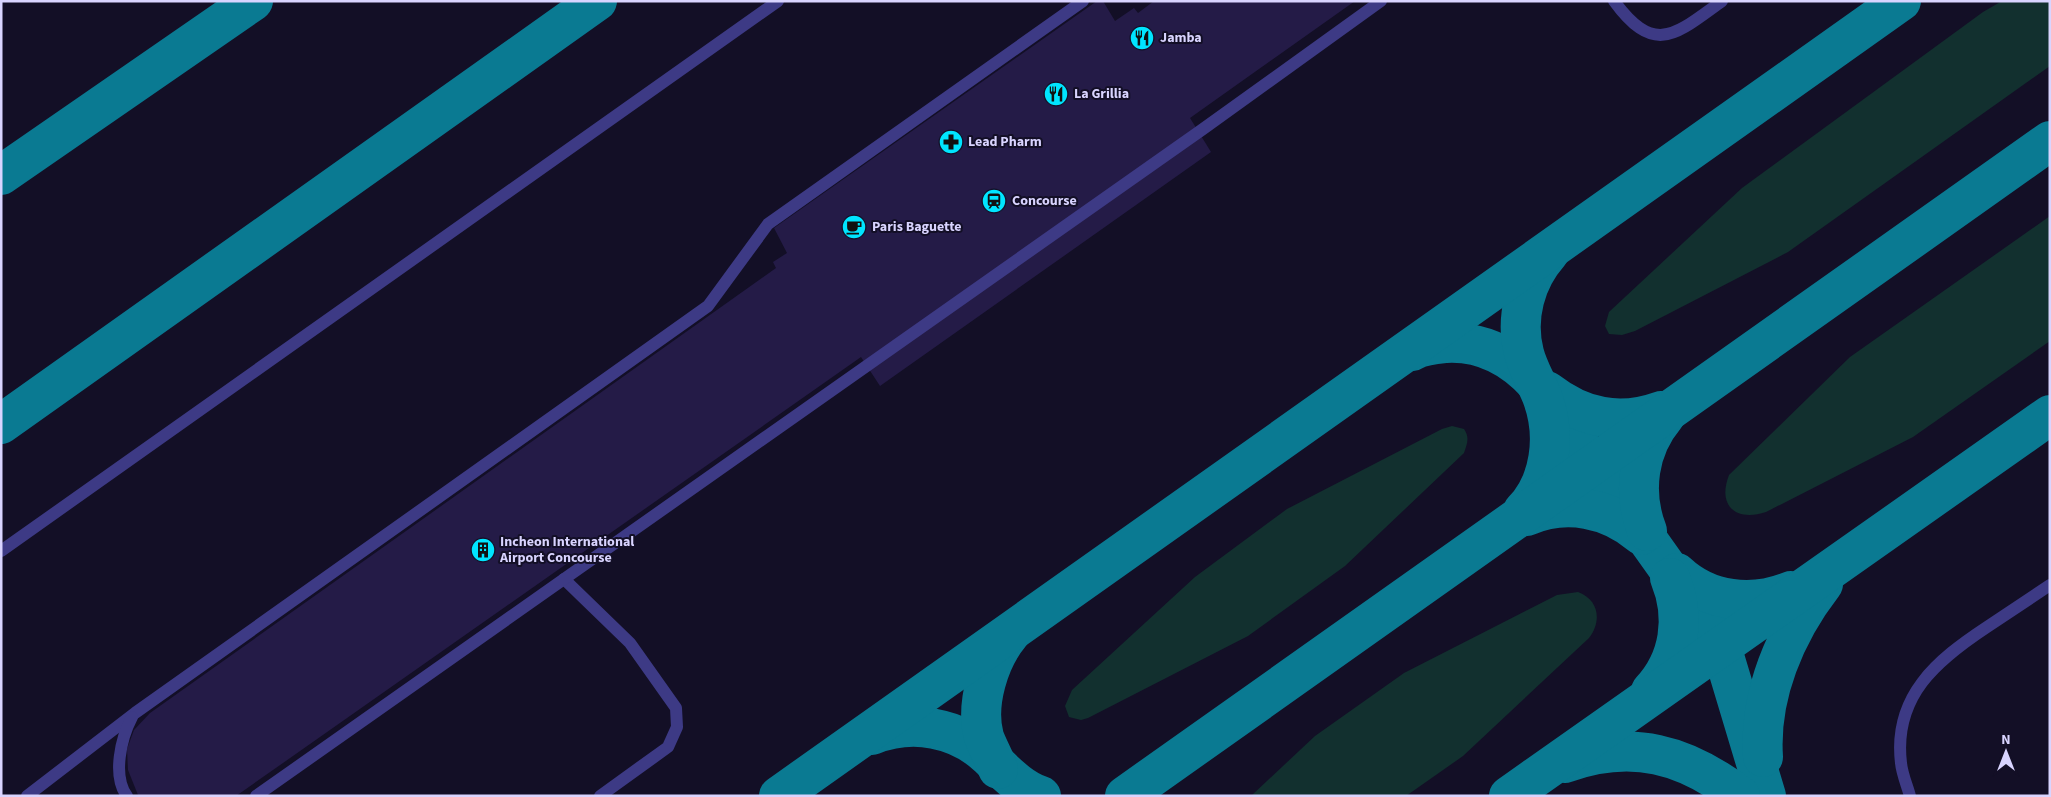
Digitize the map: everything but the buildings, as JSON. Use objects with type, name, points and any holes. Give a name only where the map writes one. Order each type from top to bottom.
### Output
[{"type":"lane","points":[[1,551],[778,1]]},
{"type":"lane","points":[[27,796],[135,713],[708,306],[768,224],[1083,1]]},
{"type":"lane","points":[[256,796],[1203,129],[1381,1]]},
{"type":"lane","points":[[1614,1],[1627,19],[1641,31],[1660,36],[1683,29],[1722,1]]},
{"type":"lane","points":[[564,578],[630,643],[676,708],[677,727],[668,747],[600,796]]},
{"type":"lane","points":[[1910,796],[1901,763],[1901,739],[1904,719],[1910,700],[1922,680],[1957,647],[2050,585]]},
{"type":"lane","points":[[127,796],[123,790],[119,764],[124,732],[135,713]]},
{"type":"green space","points":[[2002,1],[2050,1],[2050,66],[1788,252],[1635,331],[1622,335],[1609,334],[1605,326],[1609,312],[1742,188],[1983,12]]},
{"type":"green space","points":[[2050,216],[2050,341],[1913,437],[1766,512],[1746,515],[1732,509],[1726,495],[1729,475],[1850,357]]},
{"type":"green space","points":[[1452,426],[1464,429],[1466,432],[1467,441],[1464,453],[1345,566],[1248,636],[1088,718],[1081,720],[1069,717],[1065,706],[1072,690],[1195,577],[1287,509],[1442,429]]},
{"type":"green space","points":[[1578,592],[1590,600],[1596,612],[1596,625],[1589,638],[1463,756],[1406,796],[1251,796],[1315,736],[1404,673],[1557,595]]},
{"type":"taxiway","points":[[1,175],[253,1]]},
{"type":"taxiway","points":[[1,424],[597,1]]},
{"type":"taxiway","points":[[779,796],[1901,1]]},
{"type":"taxiway","points":[[1125,796],[2050,141]]},
{"type":"taxiway","points":[[1523,511],[1540,486],[1545,473],[1550,443],[1547,413],[1543,399],[1524,353],[1521,326],[1522,313],[1528,287],[1549,253]]},
{"type":"taxiway","points":[[1412,351],[1424,346],[1446,343],[1459,343],[1484,348],[1506,358],[1536,383],[1704,619],[1721,646],[1766,796]]},
{"type":"taxiway","points":[[1547,391],[1574,408],[1601,417],[1630,418],[1661,411]]},
{"type":"taxiway","points":[[1509,796],[2050,415]]},
{"type":"taxiway","points":[[1647,531],[1640,501],[1640,471],[1643,456],[1649,442],[1665,416]]},
{"type":"taxiway","points":[[1527,516],[1557,508],[1587,509],[1616,518],[1641,535]]},
{"type":"taxiway","points":[[1677,573],[1689,583],[1702,590],[1716,596],[1731,599],[1761,599],[1791,591]]},
{"type":"taxiway","points":[[1651,691],[1661,679],[1668,666],[1677,638],[1678,608],[1670,578]]},
{"type":"taxiway","points":[[1763,757],[1765,711],[1777,666],[1797,623],[1823,584]]},
{"type":"taxiway","points":[[998,769],[984,737],[981,710],[990,669],[1002,644],[1010,634]]},
{"type":"taxiway","points":[[872,735],[903,727],[934,729],[949,733],[977,747],[1020,785],[1041,796]]},
{"type":"taxiway","points":[[1565,763],[1613,752],[1657,755],[1699,770],[1740,796]]},
{"type":"place","name":"Jamba","points":[[1142,38]]},
{"type":"place","name":"La Grillia","points":[[1056,94]]},
{"type":"place","name":"Lead Pharm","points":[[951,142]]},
{"type":"place","name":"Concourse","points":[[994,201]]},
{"type":"place","name":"Paris Baguette","points":[[854,227]]},
{"type":"place","name":"Incheon International Airport Concourse","points":[[483,550]]}]
